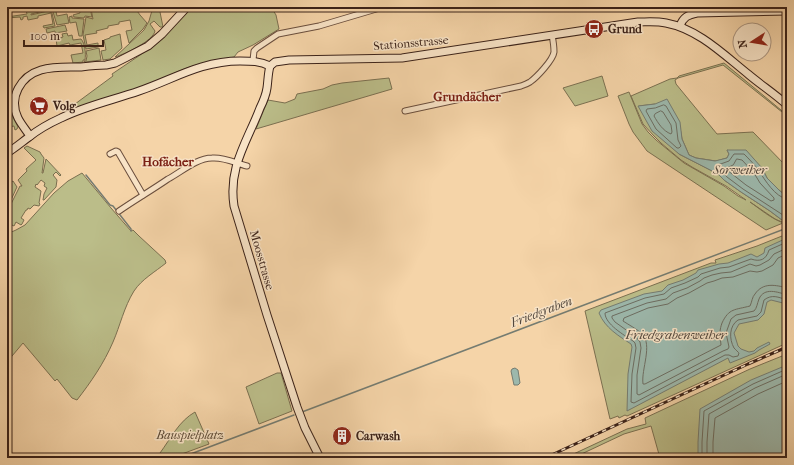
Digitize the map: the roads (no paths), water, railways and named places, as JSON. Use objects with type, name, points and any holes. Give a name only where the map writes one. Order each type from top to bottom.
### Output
[{"type":"main road","points":[[30,136],[18,118],[14,104],[19,86],[25,79],[42,70],[115,63],[148,46],[162,34],[187,7]]},
{"type":"main road","points":[[680,26],[686,16],[697,13],[767,9],[787,11]]},
{"type":"main road","name":"Stationsstrasse","points":[[270,66],[275,62],[289,60],[402,58],[652,21],[665,22],[690,30],[714,47],[787,105]]},
{"type":"main road","points":[[7,153],[51,123],[72,113],[150,87],[189,70],[230,61],[253,60],[270,66]]},
{"type":"main road","name":"Moosstrasse","points":[[270,66],[267,89],[261,108],[236,164],[233,181],[234,206],[297,407],[305,428],[320,458]]},
{"type":"street","points":[[253,60],[254,52],[257,48],[278,34],[319,26],[383,7]]},
{"type":"street","points":[[405,111],[510,89],[525,84],[536,76],[553,55],[554,50],[552,35]]},
{"type":"street","points":[[110,154],[116,151],[118,152],[143,195]]},
{"type":"street","points":[[119,211],[203,159],[224,158],[232,160],[236,164],[247,166]]},
{"type":"water","name":"Sorweiher","points":[[667,99],[680,122],[682,139],[689,155],[696,158],[715,161],[727,158],[729,154],[727,150],[746,150],[762,168],[767,178],[787,197],[787,219],[782,220],[724,180],[718,174],[679,154],[652,131],[638,106],[655,104]]},
{"type":"water","name":"Friedgrabenweiher","points":[[787,238],[787,304],[771,300],[767,302],[764,314],[758,320],[739,324],[734,333],[738,346],[749,352],[754,351],[769,342],[770,344],[755,353],[730,363],[728,358],[627,411],[628,374],[632,347],[631,344],[605,323],[599,313],[601,310],[644,294],[662,291],[668,285],[683,280],[696,273],[698,270],[728,263],[751,254],[757,257],[764,253],[765,248]]},
{"type":"water","points":[[787,365],[787,458],[698,458],[700,409],[751,380]]},
{"type":"water","points":[[515,368],[518,370],[520,383],[518,385],[514,385],[511,371]]},
{"type":"waterway","points":[[86,175],[110,205],[113,206],[131,231]]},
{"type":"waterway","name":"Friedgraben","points":[[302,412],[787,228]]},
{"type":"waterway","name":"Friedgraben","points":[[180,458],[294,415]]},
{"type":"railway","points":[[545,458],[787,347]]},
{"type":"place","name":"Grund","points":[[594,29]]},
{"type":"place","name":"Volg","points":[[39,106]]},
{"type":"place","name":"Carwash","points":[[342,436]]},
{"type":"district","name":"Grundächer","points":[[467,96]]},
{"type":"district","name":"Hofächer","points":[[168,161]]},
{"type":"park label","name":"Bauspielplatz","points":[[190,435]]}]
